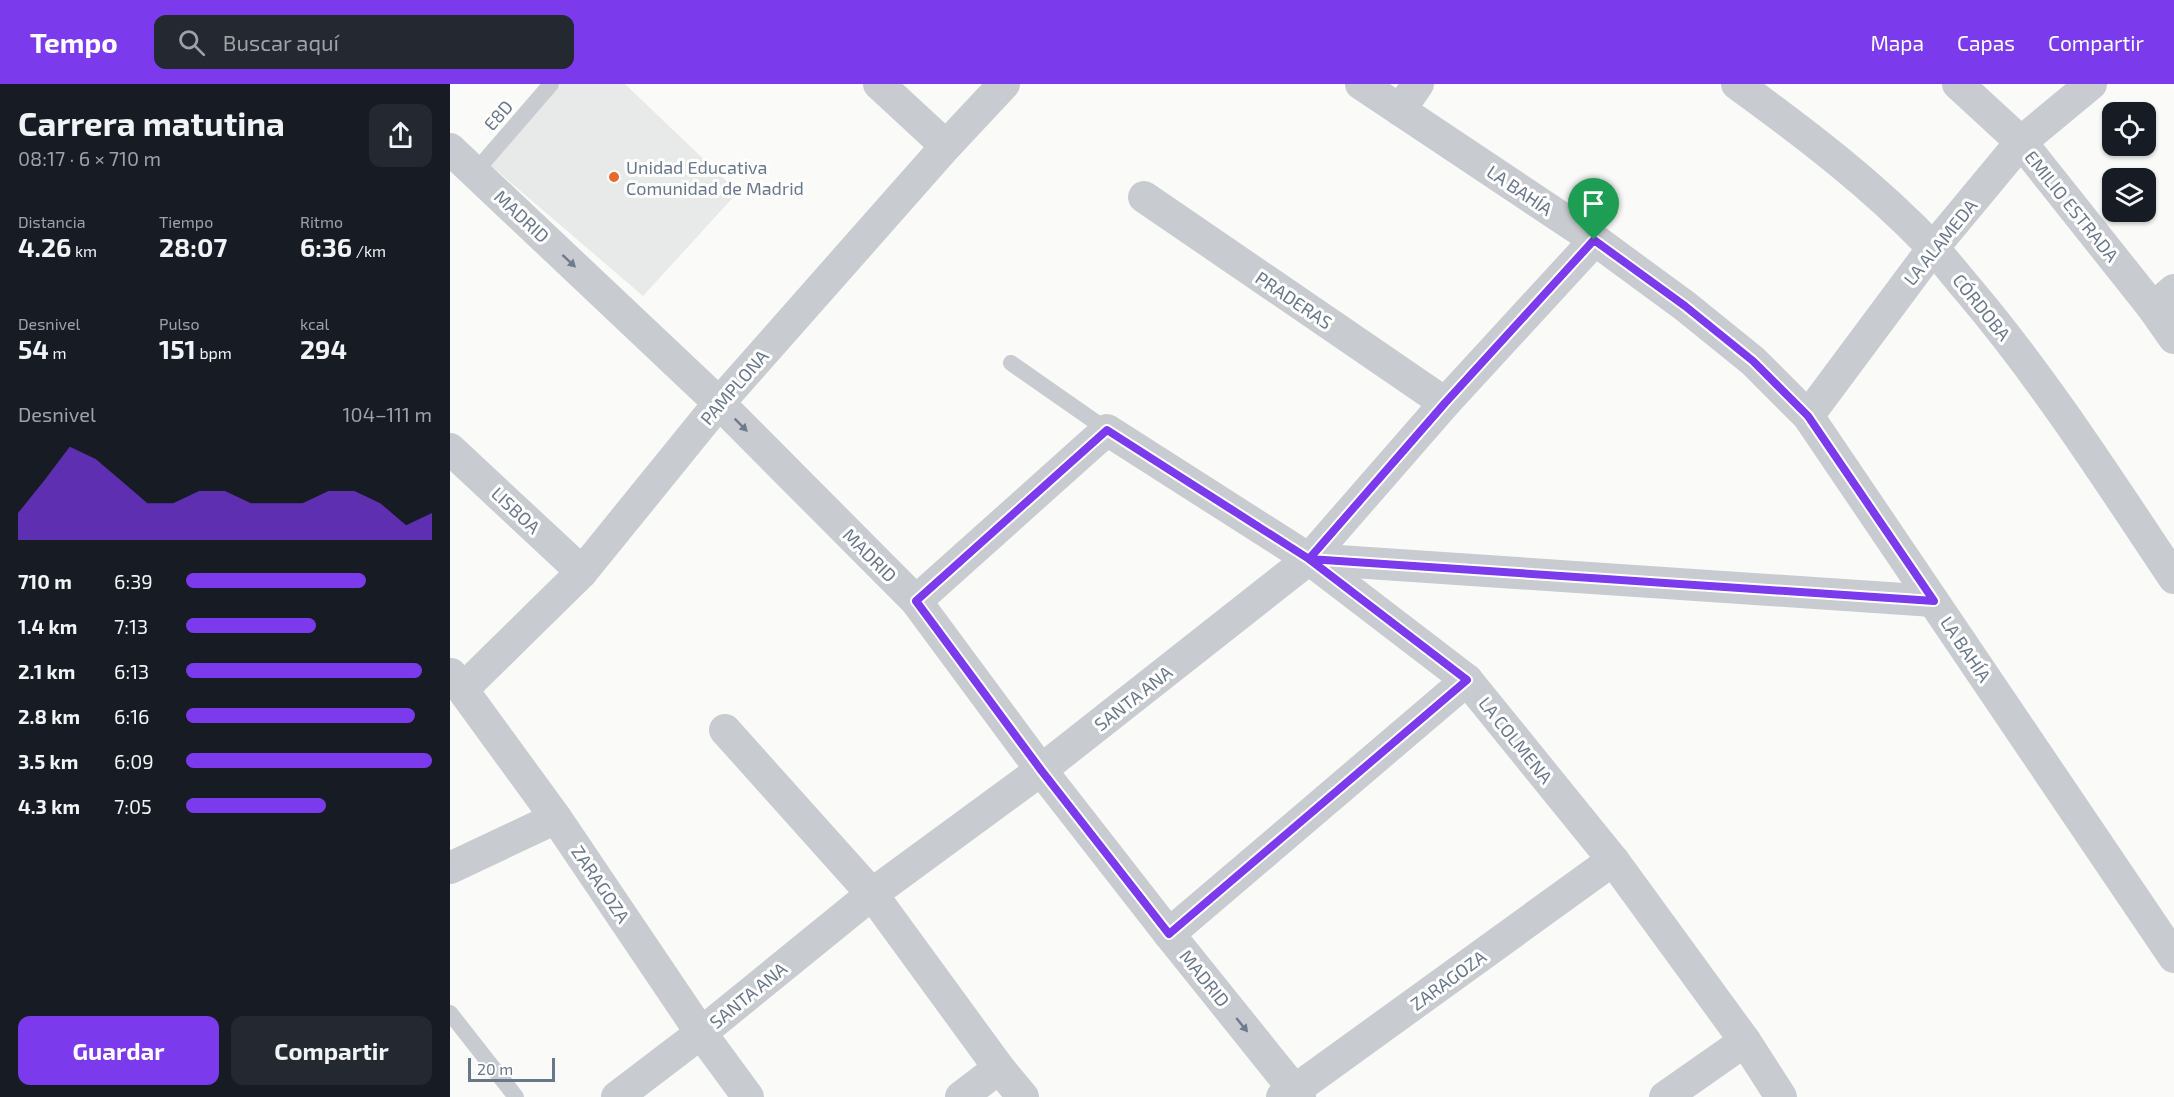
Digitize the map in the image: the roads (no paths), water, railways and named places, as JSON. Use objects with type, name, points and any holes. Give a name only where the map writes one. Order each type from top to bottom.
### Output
[{"type":"street","points":[[879,84],[945,146]]},
{"type":"street","name":"PAMPLONA","points":[[457,681],[582,572],[719,403],[945,146],[1004,84]]},
{"type":"street","name":"LA BAHÍA","points":[[1361,84],[1594,240],[1685,306],[1753,361],[1808,416],[2174,957]]},
{"type":"street","points":[[1400,110],[1418,84]]},
{"type":"street","name":"CÓRDOBA","points":[[1737,84],[1814,141],[1878,195],[1933,248],[1992,317],[2050,394],[2174,578]]},
{"type":"street","name":"EMILIO ESTRADA","points":[[1958,84],[2021,142],[2164,299],[2174,338]]},
{"type":"street","name":"LA ALAMEDA","points":[[1808,416],[1933,248],[2021,142],[2091,84]]},
{"type":"street","name":"MADRID","points":[[450,149],[719,403],[916,601],[1041,770],[1292,1095]]},
{"type":"street","name":"PRADERAS","points":[[1144,197],[1445,403]]},
{"type":"street","name":"SANTA ANA","points":[[617,1097],[701,1033],[872,894],[1041,770],[1309,559],[1445,403],[1594,240]]},
{"type":"street","points":[[916,601],[1107,430]]},
{"type":"street","name":"LA COLMENA","points":[[1107,430],[1309,559],[1467,680],[1613,861],[1745,1041],[1781,1097]]},
{"type":"street","name":"LISBOA","points":[[450,449],[582,572]]},
{"type":"street","points":[[1309,559],[1934,601]]},
{"type":"street","points":[[1169,934],[1467,680]]},
{"type":"street","name":"ZARAGOZA","points":[[457,681],[556,818],[701,1033],[748,1097]]},
{"type":"street","points":[[725,730],[872,894],[999,1068],[1023,1097]]},
{"type":"street","points":[[450,868],[556,818]]},
{"type":"street","name":"ZARAGOZA","points":[[1292,1095],[1613,861]]},
{"type":"street","points":[[1665,1097],[1745,1041]]},
{"type":"street","points":[[961,1097],[999,1068]]},
{"type":"lane","name":"E8D","points":[[475,172],[551,84]]},
{"type":"lane","points":[[1011,363],[1107,430]]},
{"type":"lane","points":[[450,1013],[516,1097]]},
{"type":"place","name":"Unidad Educativa Comunidad de Madrid","points":[[614,177]]}]
